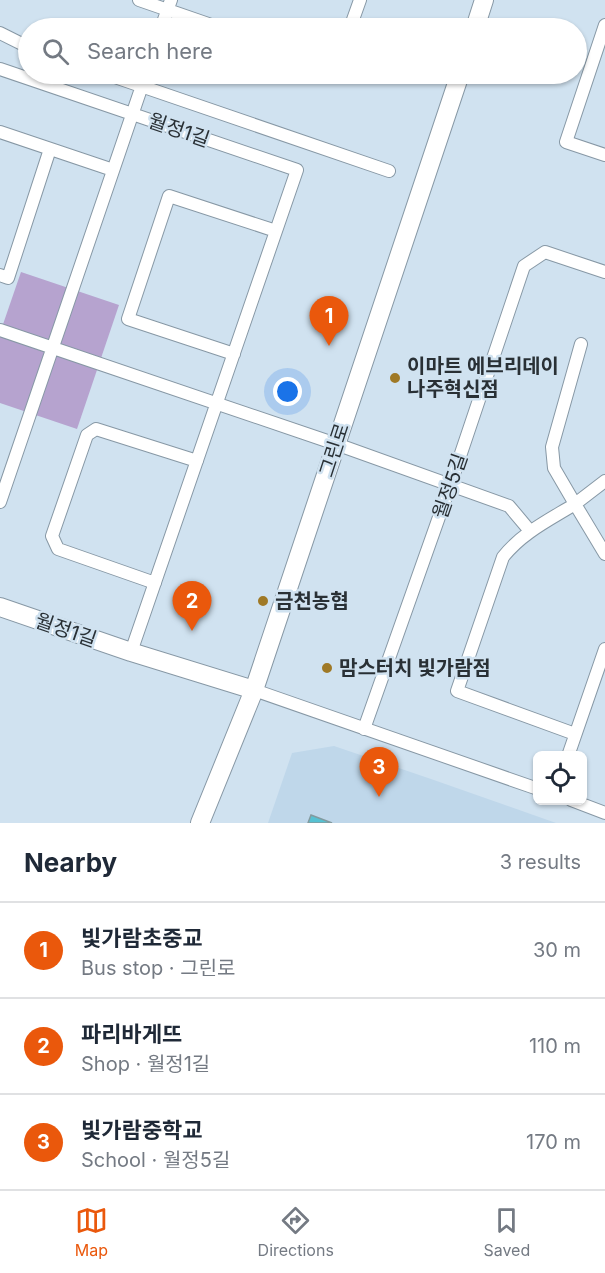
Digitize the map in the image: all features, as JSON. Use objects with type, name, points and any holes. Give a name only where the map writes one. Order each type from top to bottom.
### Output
[{"type":"street","points":[[139,0],[169,5],[198,18]]},
{"type":"street","points":[[478,18],[484,0]]},
{"type":"street","points":[[353,18],[358,1]]},
{"type":"street","points":[[587,79],[605,25]]},
{"type":"street","points":[[0,33],[18,42]]},
{"type":"street","name":"월정1길","points":[[0,69],[18,75]]},
{"type":"street","name":"월정1길","points":[[44,84],[297,170],[131,652]]},
{"type":"street","points":[[0,502],[143,84]]},
{"type":"street","points":[[155,84],[389,171]]},
{"type":"street","name":"그린로","points":[[200,823],[254,690],[457,84]]},
{"type":"street","points":[[585,84],[566,142],[605,155]]},
{"type":"street","points":[[0,132],[113,170]]},
{"type":"street","points":[[0,275],[8,278],[50,149]]},
{"type":"street","points":[[234,354],[128,319],[169,196],[276,231]]},
{"type":"street","name":"월정5길","points":[[364,729],[450,486],[524,266],[545,252],[605,272]]},
{"type":"street","points":[[0,330],[336,444],[509,506],[530,531]]},
{"type":"street","points":[[581,344],[552,447],[554,468],[605,554]]},
{"type":"street","points":[[155,583],[58,549],[52,537],[87,435],[96,429],[197,461]]},
{"type":"street","points":[[575,734],[457,691],[503,557],[530,531],[575,504],[605,481]]},
{"type":"street","name":"월정1길","points":[[0,607],[131,652],[254,690]]},
{"type":"street","points":[[570,751],[605,649]]},
{"type":"street","points":[[254,690],[533,788]]},
{"type":"street","points":[[582,805],[605,813]]},
{"type":"shaded area","points":[[21,272],[119,305],[77,429],[0,403],[0,333]]},
{"type":"shaded area","points":[[334,746],[556,823],[268,823],[292,753]]},
{"type":"building","points":[[311,815],[332,823],[308,823]]},
{"type":"place","name":"빛가람초중교","points":[[329,346]]},
{"type":"place","name":"이마트 에브리데이 나주혁신점","points":[[395,378]]},
{"type":"place","name":"금천농협","points":[[263,601]]},
{"type":"place","name":"파리바게뜨","points":[[192,631]]},
{"type":"place","name":"맘스터치 빛가람점","points":[[327,668]]},
{"type":"place","name":"빛가람중학교","points":[[379,797]]}]
